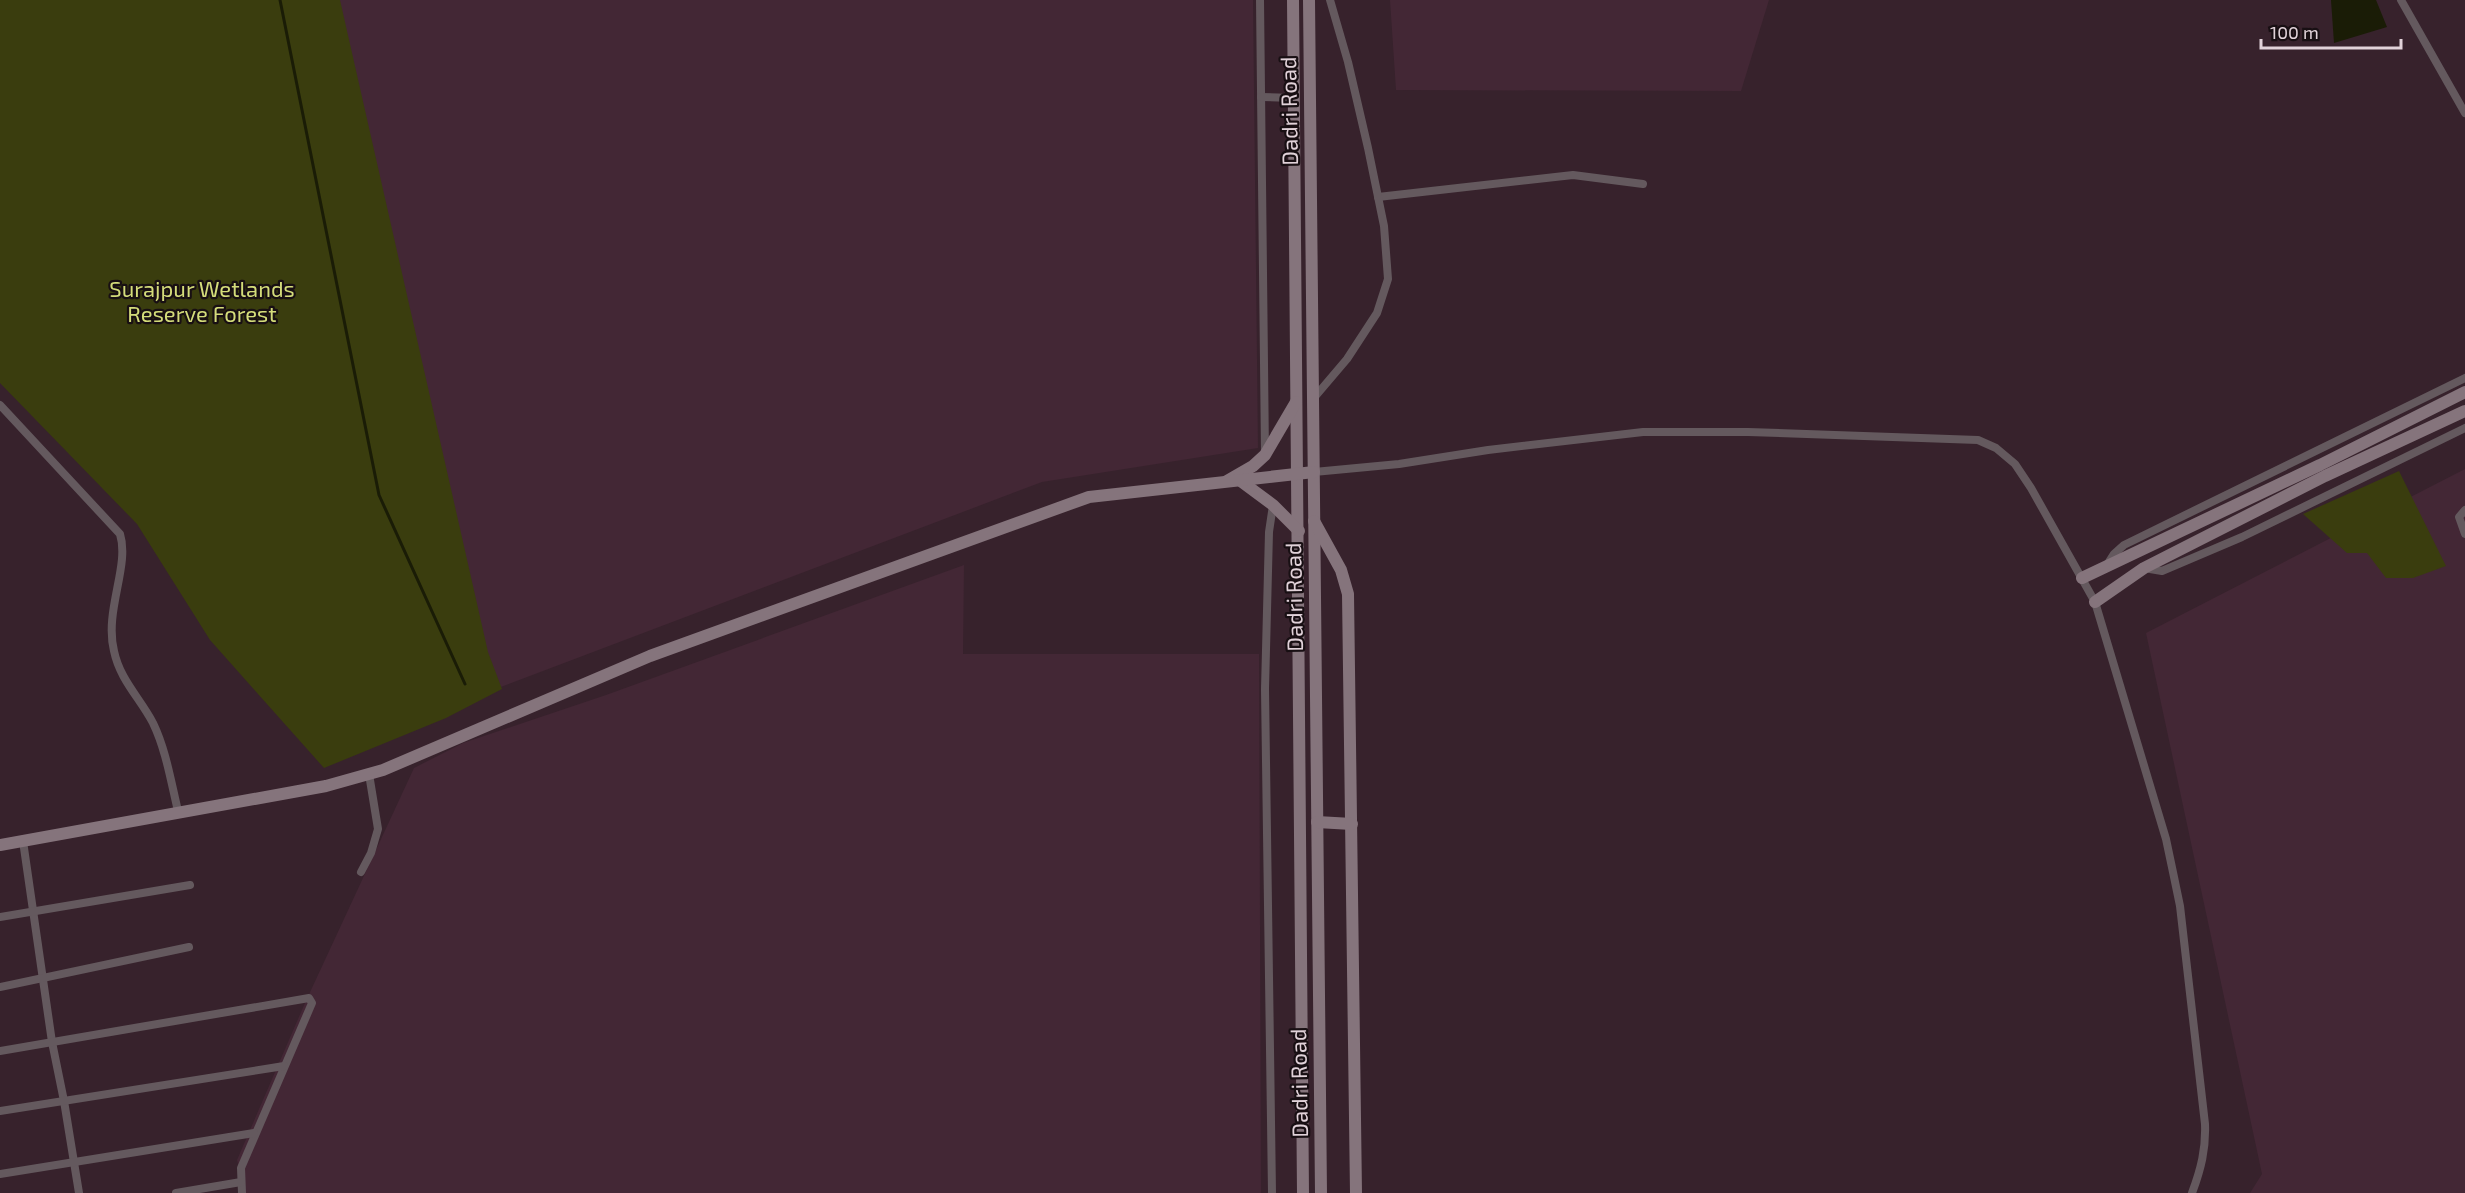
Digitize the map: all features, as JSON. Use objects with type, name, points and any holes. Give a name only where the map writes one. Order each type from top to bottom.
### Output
[{"type":"main road","name":"Dadri Road","points":[[1293,0],[1286,98],[1298,399],[1304,1193]]},
{"type":"main road","name":"Dadri Road","points":[[1309,0],[1321,1193]]},
{"type":"main road","points":[[2082,578],[2320,465],[2465,392]]},
{"type":"main road","points":[[1226,482],[1253,466],[1265,455],[1298,399]]},
{"type":"main road","points":[[2095,602],[2145,568],[2325,476],[2465,411]]},
{"type":"main road","points":[[0,845],[326,786],[369,774],[650,656],[1089,498],[1314,472]]},
{"type":"main road","points":[[1242,482],[1273,505],[1299,531]]},
{"type":"main road","points":[[1314,520],[1341,570],[1348,594],[1356,1193]]},
{"type":"main road","points":[[1317,822],[1352,824]]},
{"type":"street","points":[[1260,0],[1265,455]]},
{"type":"street","points":[[1313,399],[1347,359],[1377,313],[1386,290],[1388,262],[1378,197],[1348,62],[1330,0]]},
{"type":"street","points":[[2401,0],[2465,113]]},
{"type":"street","points":[[1261,97],[1286,98]]},
{"type":"street","points":[[1378,197],[1573,175],[1642,184]]},
{"type":"street","points":[[2107,565],[2124,545],[2465,378]]},
{"type":"street","points":[[0,405],[120,534],[123,547],[111,619],[113,651],[119,670],[152,721],[160,738],[178,811]]},
{"type":"street","points":[[2145,568],[2162,571],[2242,537],[2465,428]]},
{"type":"street","points":[[1314,472],[1399,464],[1488,450],[1643,432],[1748,432],[1978,440],[1996,448],[2015,464],[2031,488],[2095,602],[2166,839],[2180,906],[2205,1124],[2206,1147],[2192,1193]]},
{"type":"street","points":[[1272,1193],[1265,689],[1269,532],[1273,505]]},
{"type":"street","points":[[2465,510],[2459,517],[2465,534]]},
{"type":"street","points":[[361,872],[371,853],[378,829],[369,774]]},
{"type":"street","points":[[23,841],[52,1042],[75,1160],[79,1193]]},
{"type":"street","points":[[0,917],[190,885]]},
{"type":"street","points":[[0,987],[43,980],[189,947]]},
{"type":"street","points":[[0,1051],[309,998],[312,1004],[254,1133],[241,1168],[242,1193]]},
{"type":"street","points":[[0,1111],[284,1066]]},
{"type":"street","points":[[0,1174],[75,1160],[254,1133]]},
{"type":"street","points":[[176,1193],[241,1182]]},
{"type":"shaded area","points":[[339,0],[1253,0],[1258,448],[1042,482],[485,693]]},
{"type":"shaded area","points":[[1390,0],[1769,0],[1741,91],[1396,90]]},
{"type":"shaded area","points":[[2331,0],[2376,0],[2387,27],[2334,43]]},
{"type":"shaded area","points":[[2465,469],[2465,1193],[2250,1193],[2262,1174],[2146,633]]},
{"type":"shaded area","points":[[964,565],[963,654],[1259,654],[1261,1193],[246,1193],[237,1160],[305,1003],[414,768],[463,743],[606,695]]},
{"type":"green space","name":"Surajpur Wetlands Reserve Forest","points":[[0,0],[340,0],[488,652],[502,689],[446,718],[324,768],[210,640],[137,524],[0,383]]},
{"type":"green space","points":[[2399,471],[2446,566],[2413,578],[2386,578],[2367,553],[2347,553],[2303,514]]},
{"type":"waterway","points":[[280,0],[379,495],[465,684]]}]
